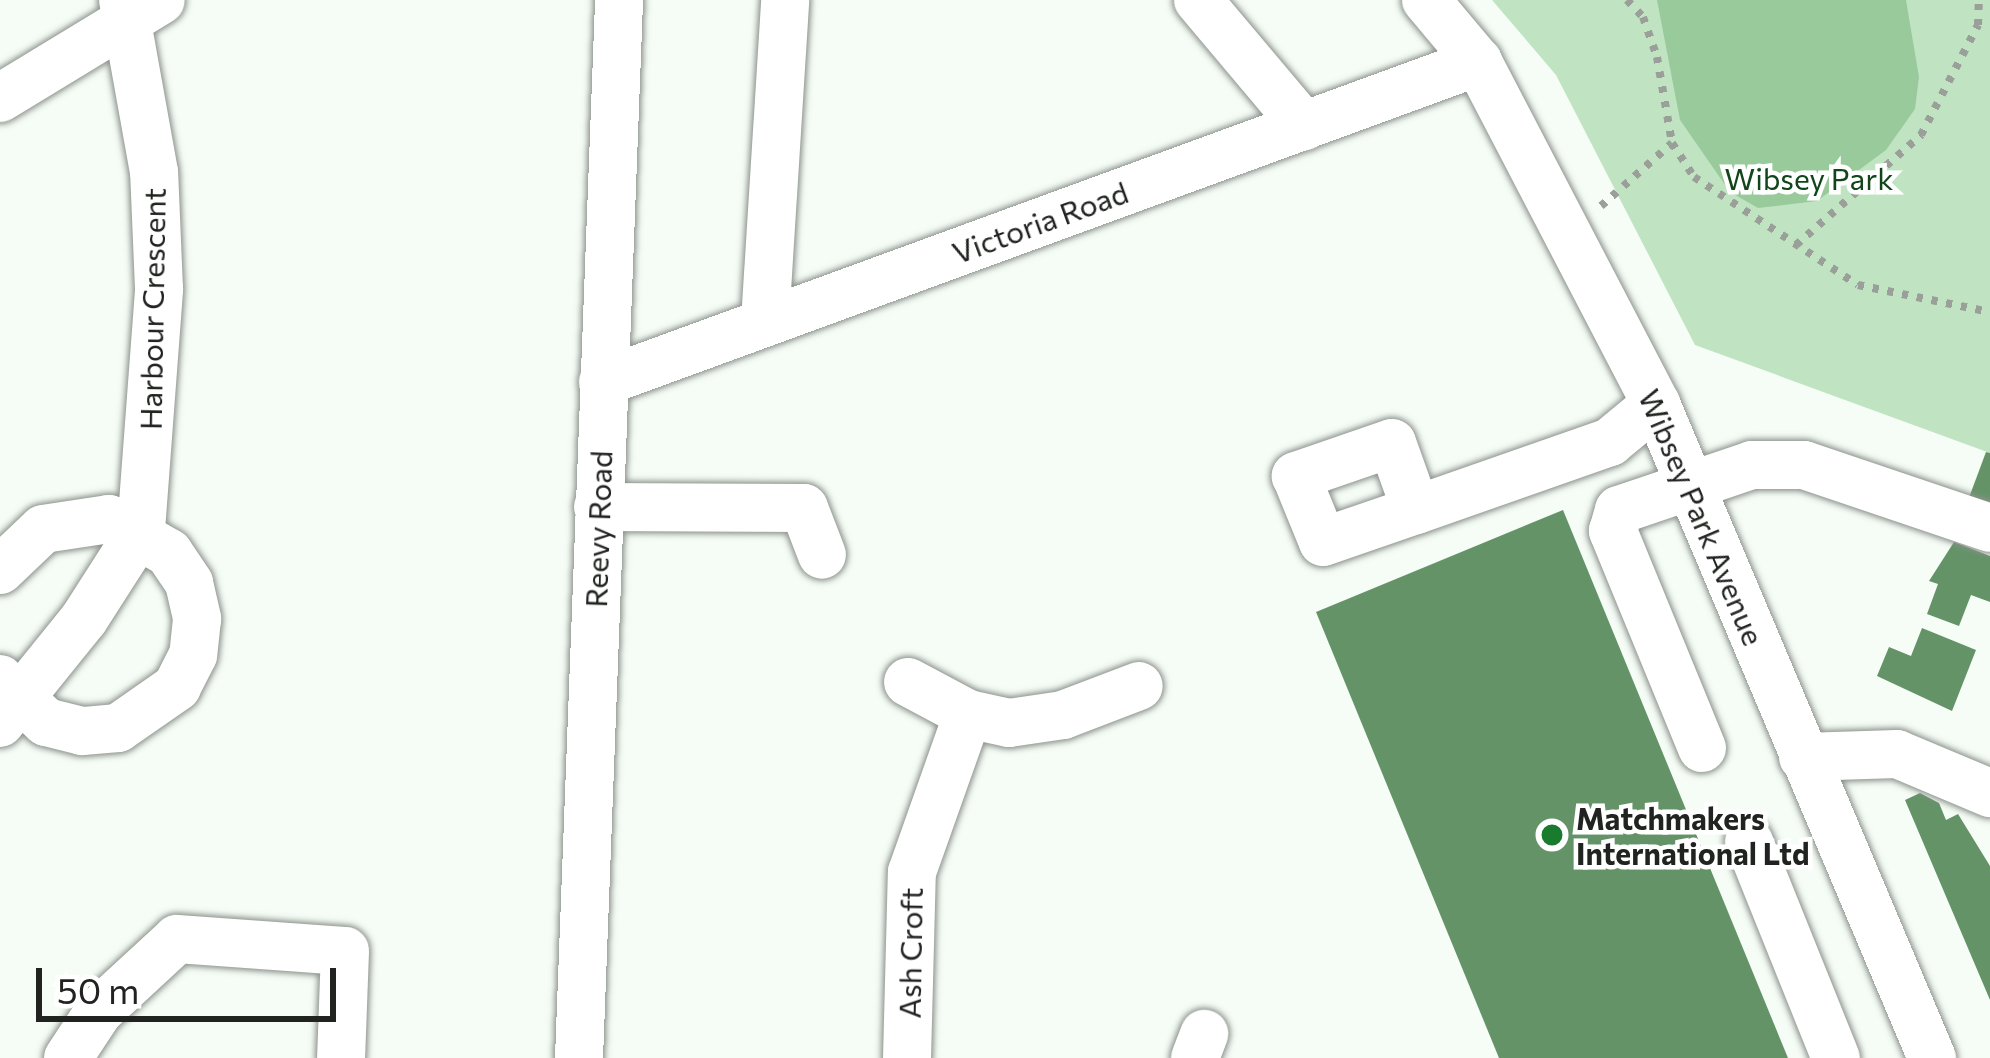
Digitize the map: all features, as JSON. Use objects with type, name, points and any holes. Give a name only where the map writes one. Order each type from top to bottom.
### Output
[{"type":"street","name":"Reevy Road","points":[[579,1058],[619,0]]},
{"type":"street","points":[[765,322],[785,0]]},
{"type":"street","points":[[1198,0],[1304,126]]},
{"type":"street","name":"Wibsey Park Avenue","points":[[1426,0],[1478,62],[1656,404],[1932,1058]]},
{"type":"street","points":[[0,98],[138,6]]},
{"type":"street","name":"Harbour Crescent","points":[[138,6],[154,172],[158,289],[140,530],[84,619],[6,701],[46,722],[82,731],[118,728],[177,687],[194,655],[189,583],[140,530]]},
{"type":"street","name":"Victoria Road","points":[[603,382],[1478,62]]},
{"type":"street","points":[[1416,510],[1610,442],[1656,404]]},
{"type":"street","points":[[1702,748],[1612,519],[1688,483],[1752,465],[1804,465],[1990,528]]},
{"type":"street","points":[[598,507],[804,508],[822,555]]},
{"type":"street","points":[[0,570],[43,529],[75,519],[140,530]]},
{"type":"street","points":[[908,682],[968,714],[1009,723],[1063,715],[1139,686]]},
{"type":"street","name":"Ash Croft","points":[[908,1058],[911,872],[968,714]]},
{"type":"street","points":[[1803,757],[1898,754],[1990,794]]},
{"type":"street","points":[[1749,842],[1836,1058]]},
{"type":"street","points":[[68,1058],[99,1011],[177,939],[344,951],[341,1058]]},
{"type":"path","points":[[1627,0],[1643,17],[1658,57],[1672,143],[1694,177],[1858,285],[1990,312]]},
{"type":"path","points":[[1796,245],[1921,135],[1978,25],[1978,0]]},
{"type":"path","points":[[1570,233],[1672,143]]},
{"type":"green space","name":"Wibsey Park","points":[[1492,0],[1990,0],[1990,453],[1695,345],[1556,75]]},
{"type":"shaded area","points":[[1657,0],[1906,0],[1919,77],[1915,109],[1886,150],[1817,201],[1758,208],[1730,192],[1680,120]]},
{"type":"building","points":[[1986,452],[1990,453],[1990,511],[1967,503]]},
{"type":"building","name":"Matchmakers International Ltd","points":[[1563,510],[1788,1058],[1499,1058],[1316,612]]},
{"type":"building","points":[[1954,542],[1990,556],[1990,602],[1971,595],[1959,626],[1927,614],[1938,584],[1929,581]]},
{"type":"building","points":[[1922,628],[1976,650],[1952,711],[1877,676],[1889,647],[1911,656]]},
{"type":"building","points":[[1920,793],[1939,803],[1946,820],[1958,814],[1990,866],[1990,1000],[1905,800]]},
{"type":"place","name":"Matchmakers International Ltd","points":[[1552,835]]}]
